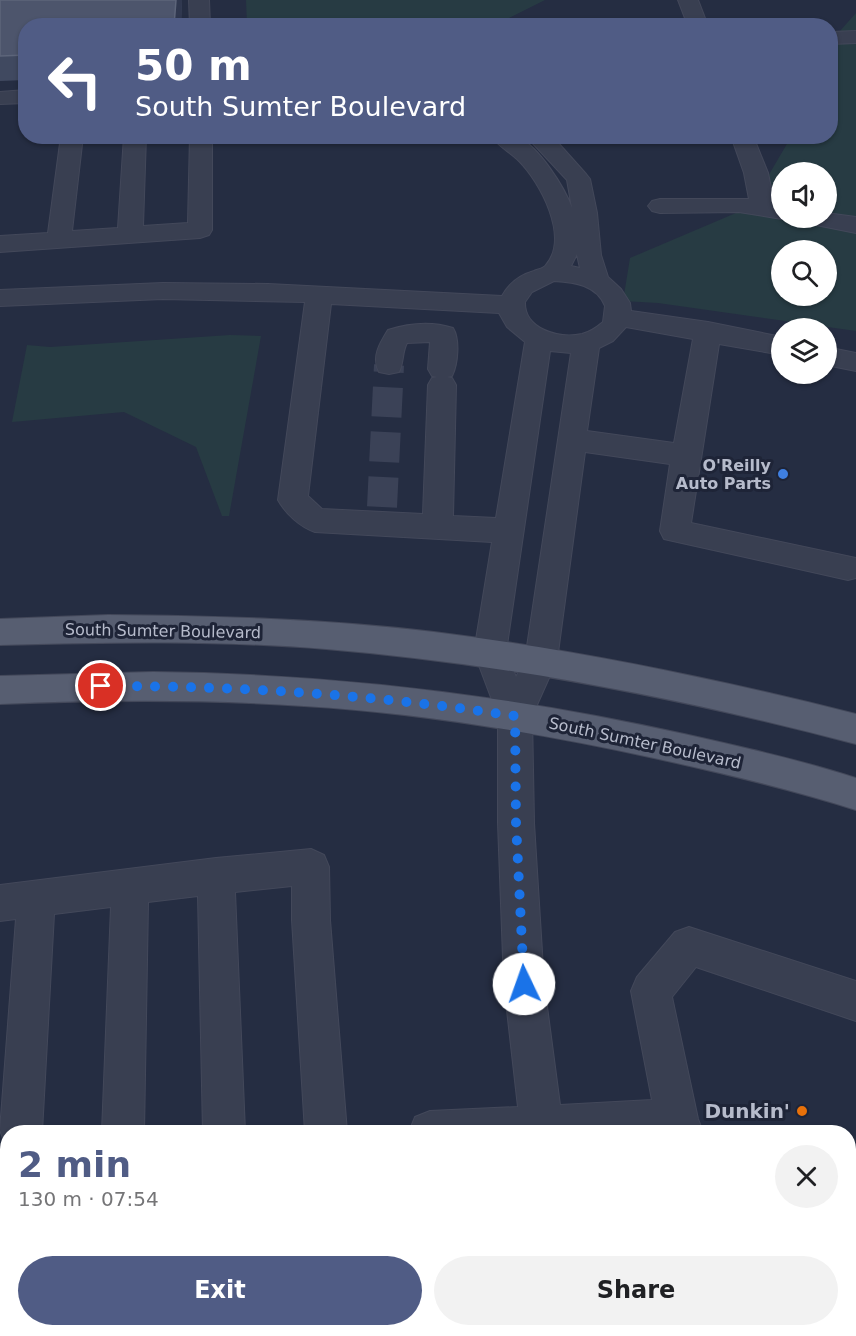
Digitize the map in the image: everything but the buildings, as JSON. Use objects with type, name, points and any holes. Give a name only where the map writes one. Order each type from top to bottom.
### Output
[{"type":"main road","name":"South Sumter Boulevard","points":[[0,632],[171,628],[398,641],[490,652],[619,673],[746,700],[856,729]]},
{"type":"main road","name":"South Sumter Boulevard","points":[[0,690],[191,686],[298,691],[407,700],[632,737],[856,794]]},
{"type":"street","points":[[199,0],[200,18]]},
{"type":"street","points":[[688,0],[695,18]]},
{"type":"street","points":[[838,38],[856,37]]},
{"type":"street","points":[[0,98],[18,97]]},
{"type":"street","points":[[59,240],[71,144]]},
{"type":"street","points":[[130,235],[135,144]]},
{"type":"street","points":[[0,245],[200,230],[201,144]]},
{"type":"street","points":[[512,144],[552,188],[565,222],[565,253],[554,273]]},
{"type":"street","points":[[547,144],[578,178],[585,213],[589,255],[597,281]]},
{"type":"street","points":[[745,144],[771,208]]},
{"type":"street","points":[[660,206],[739,205],[771,210]]},
{"type":"street","points":[[837,222],[856,225]]},
{"type":"street","points":[[554,273],[569,273],[597,281],[615,297],[618,307],[618,317],[612,328],[601,336],[586,342],[562,343],[539,338],[518,324],[512,305],[515,293],[524,284],[554,273]]},
{"type":"street","points":[[0,298],[163,291],[319,294],[512,305]]},
{"type":"street","points":[[319,294],[293,500],[315,520],[381,515],[438,527],[509,531]]},
{"type":"street","points":[[618,317],[771,344]]},
{"type":"street","points":[[708,331],[675,531],[848,568]]},
{"type":"street","points":[[388,365],[390,350],[397,336],[415,332],[444,334],[438,527]]},
{"type":"street","points":[[539,338],[490,652],[515,716],[516,823],[524,984],[541,1125]]},
{"type":"street","points":[[515,716],[541,660],[586,342]]},
{"type":"street","points":[[837,358],[856,362]]},
{"type":"street","points":[[573,440],[686,455]]},
{"type":"street","points":[[21,1125],[18,901],[216,876],[311,867],[311,920],[326,1125]]},
{"type":"street","points":[[216,876],[224,1125]]},
{"type":"street","points":[[123,1125],[130,886]]},
{"type":"street","points":[[680,1125],[651,991],[689,946],[856,1001]]},
{"type":"shaded area","points":[[246,0],[545,0],[509,18],[247,18]]},
{"type":"shaded area","points":[[856,13],[856,331],[837,328],[837,318],[771,319],[658,303],[623,301],[630,258],[750,207],[771,171],[771,228],[837,228],[837,162],[776,162],[787,144],[838,144],[838,33]]},
{"type":"shaded area","points":[[230,335],[261,336],[229,516],[222,516],[196,447],[124,412],[12,422],[27,345],[50,347]]},
{"type":"tunnel","points":[[382,507],[389,365]]},
{"type":"place","name":"O'Reilly Auto Parts","points":[[783,474]]},
{"type":"place","name":"Dunkin'","points":[[802,1111]]},
{"type":"route","points":[[101,686],[191,686],[298,691],[407,700],[515,716],[516,823],[524,984]]}]
